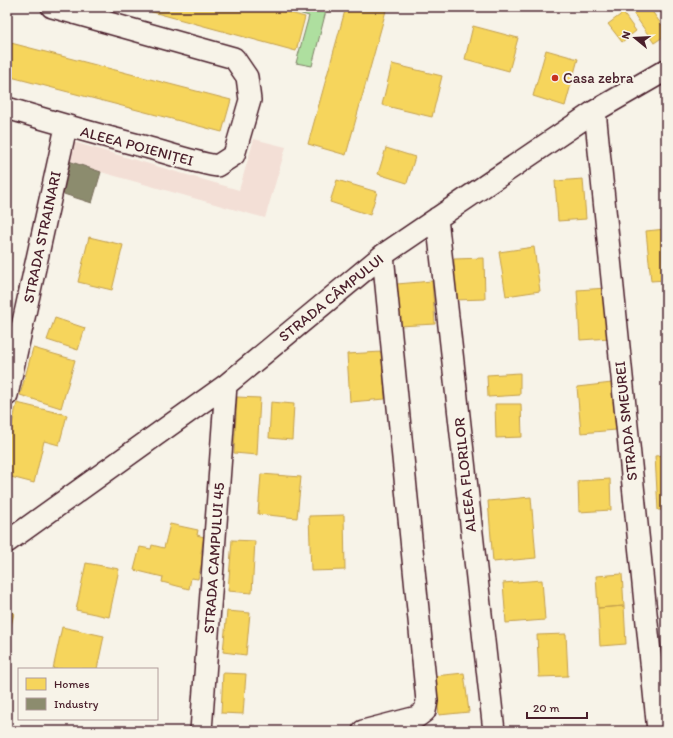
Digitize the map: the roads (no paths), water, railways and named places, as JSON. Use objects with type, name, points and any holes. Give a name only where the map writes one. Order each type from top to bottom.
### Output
[{"type":"street","name":"ALEEA POIENIȚEI","points":[[7,108],[203,164],[217,166],[234,155],[250,100],[247,77],[234,58],[82,11],[52,7]]},
{"type":"street","name":"STRADA CÂMPULUI","points":[[7,542],[226,385],[383,255],[595,111],[666,70]]},
{"type":"street","name":"STRADA SMEUREI","points":[[595,111],[658,731]]},
{"type":"street","name":"STRADA STRAINARI","points":[[7,395],[66,126]]},
{"type":"street","name":"ALEEA FLORILOR","points":[[437,218],[494,731]]},
{"type":"street","points":[[363,731],[418,717],[425,711],[427,702],[383,255]]},
{"type":"street","name":"STRADA CAMPULUI 45","points":[[201,731],[226,385]]},
{"type":"place","name":"Casa zebra","points":[[555,78]]}]
